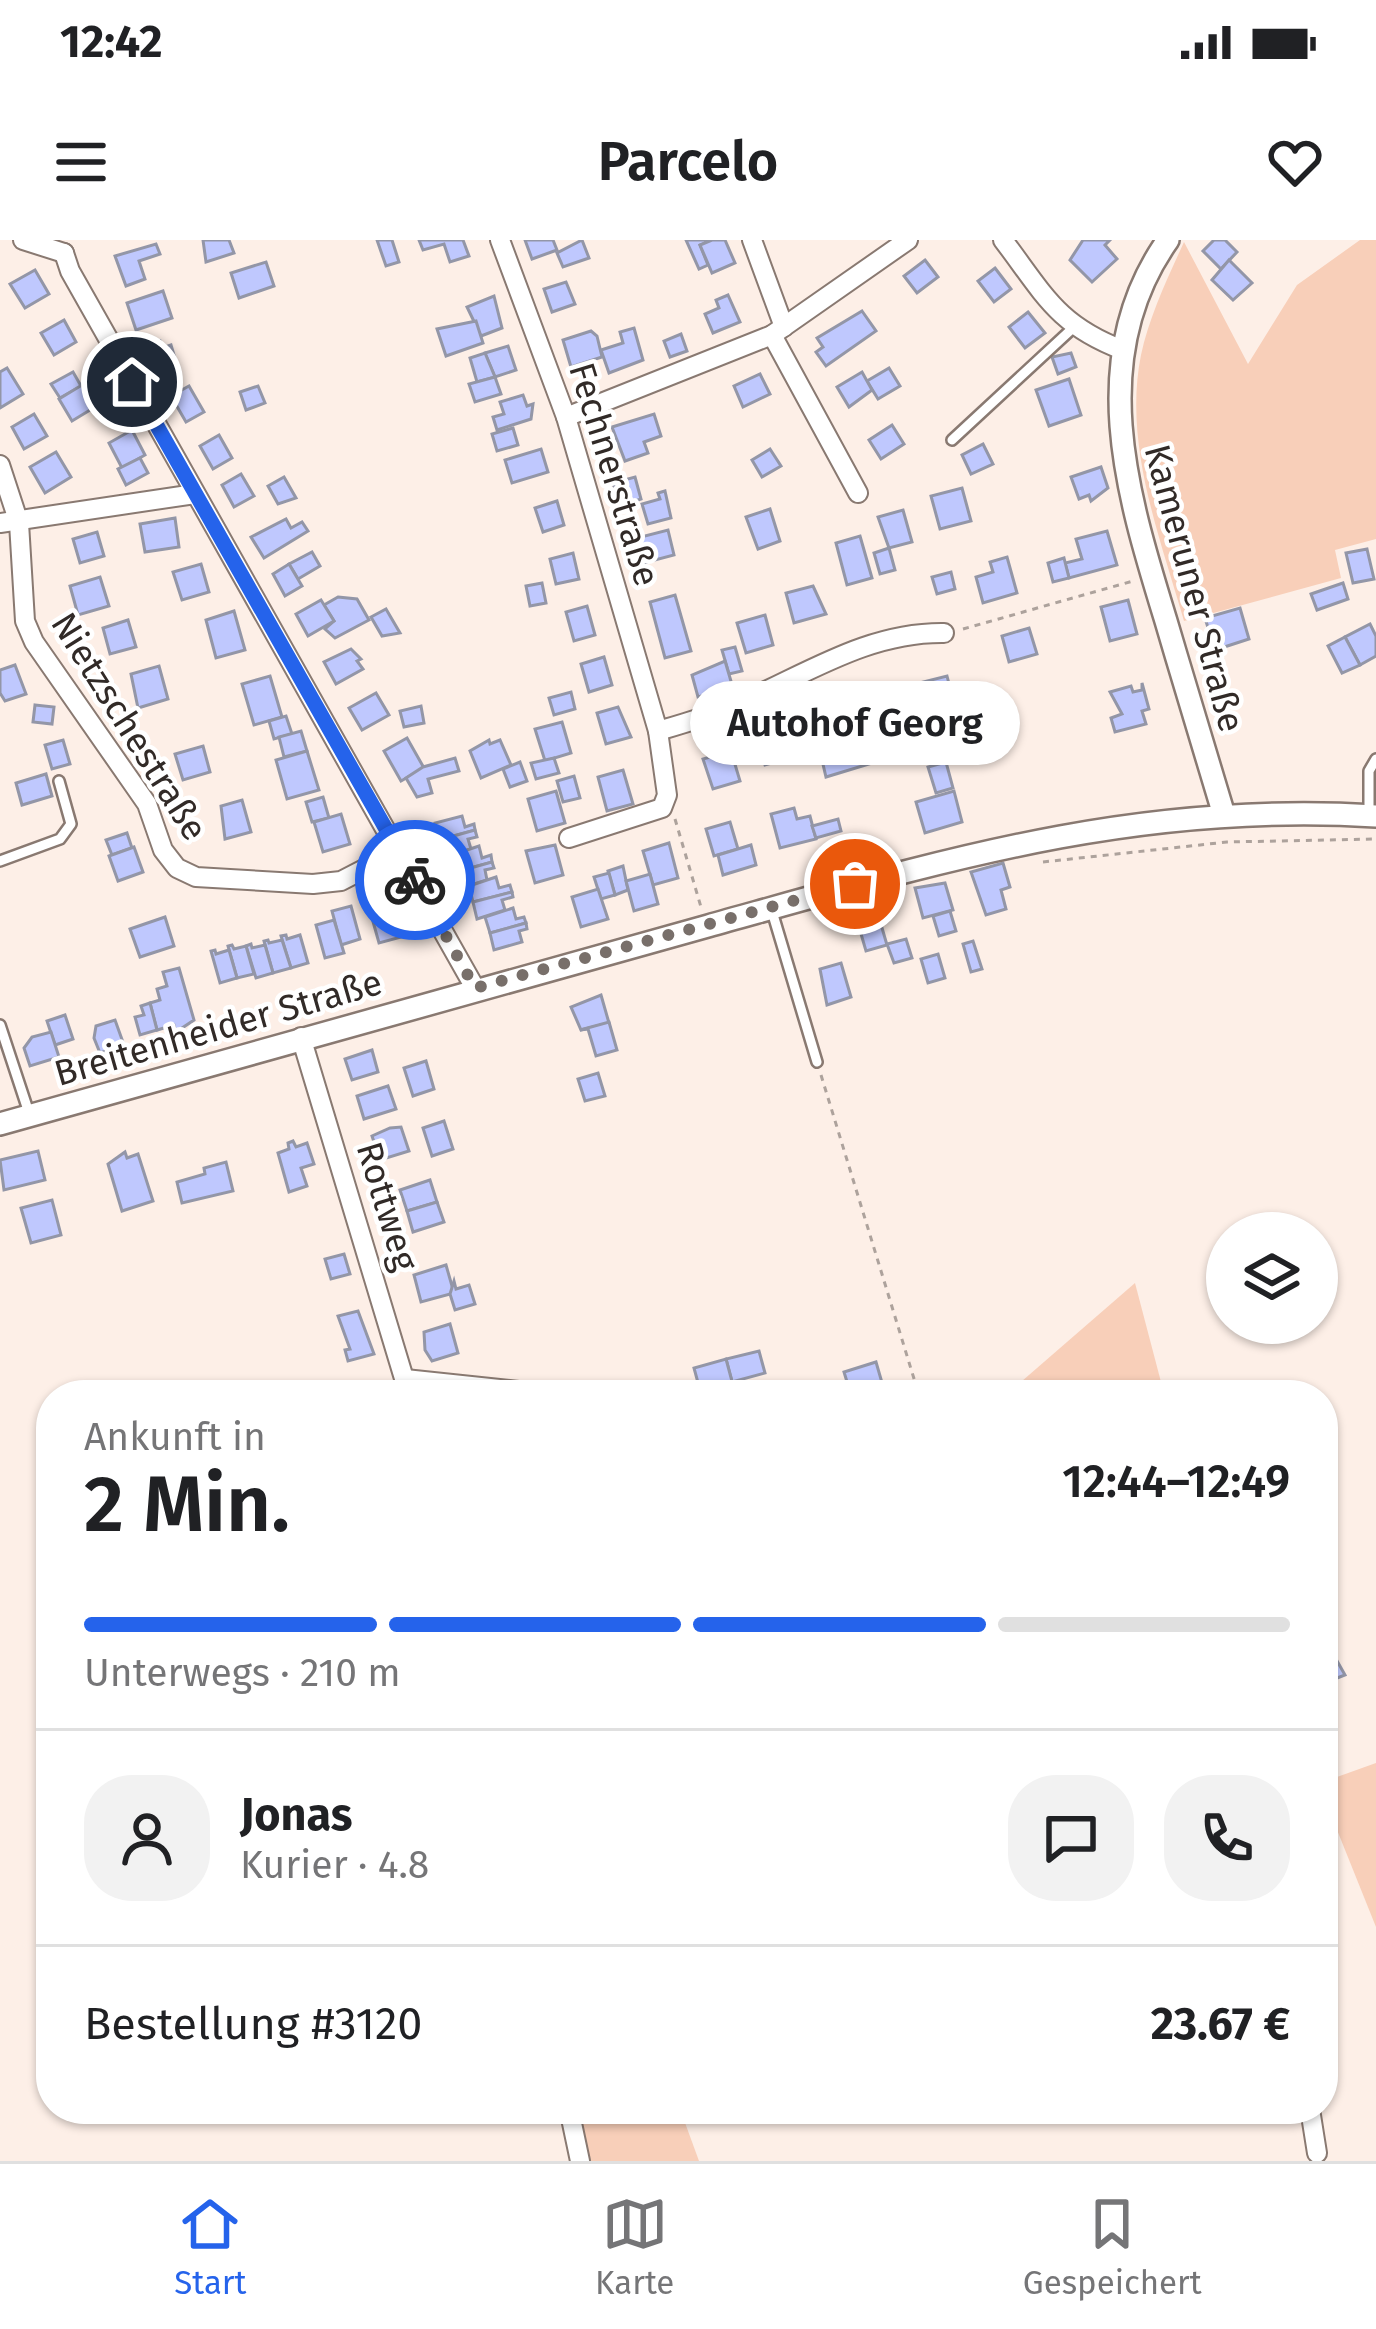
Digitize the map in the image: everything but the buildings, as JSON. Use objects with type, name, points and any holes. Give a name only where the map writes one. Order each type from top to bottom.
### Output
[{"type":"street","points":[[23,240],[64,253]]},
{"type":"street","points":[[64,253],[82,240]]},
{"type":"street","name":"Fechnerstraße","points":[[500,240],[566,417],[658,731],[667,795],[662,808]]},
{"type":"street","points":[[752,240],[778,331],[858,493]]},
{"type":"street","points":[[566,417],[778,331],[908,240]]},
{"type":"street","points":[[1003,240],[1062,319],[1123,350]]},
{"type":"street","name":"Kameruner Straße","points":[[1168,240],[1140,298],[1123,350],[1119,435],[1131,504],[1224,815]]},
{"type":"street","points":[[64,253],[475,988]]},
{"type":"street","name":"Nietzschestraße","points":[[0,465],[25,622],[34,643],[147,804],[163,850],[177,868],[196,877],[313,884],[341,881],[399,851]]},
{"type":"street","points":[[9,523],[195,494]]},
{"type":"street","points":[[658,731],[729,708],[835,656],[913,633],[944,633]]},
{"type":"street","points":[[569,838],[662,808]]},
{"type":"street","name":"Breitenheider Straße","points":[[0,1124],[475,988],[1018,843],[1120,825],[1224,815],[1372,816]]},
{"type":"street","name":"Rottweg","points":[[301,1037],[405,1380]]},
{"type":"street","points":[[572,2124],[580,2161]]},
{"type":"street","points":[[1312,2124],[1317,2153]]},
{"type":"lane","points":[[952,440],[1074,327]]},
{"type":"lane","name":"Breitenheider Straße","points":[[1372,816],[1369,771],[1376,759]]},
{"type":"lane","points":[[0,861],[61,838],[71,824],[59,782]]},
{"type":"lane","points":[[771,908],[817,1062]]},
{"type":"lane","points":[[0,1025],[30,1116]]},
{"type":"path","points":[[944,633],[1152,576]]},
{"type":"path","points":[[662,808],[676,819],[707,926]]},
{"type":"path","points":[[1038,863],[1227,842],[1376,839]]},
{"type":"path","points":[[817,1062],[914,1380]]},
{"type":"shaded area","points":[[1360,240],[1376,240],[1376,539],[1335,550],[1341,578],[1184,621],[1140,456],[1137,389],[1149,326],[1184,242],[1248,364],[1297,285]]},
{"type":"shaded area","points":[[1135,1283],[1160,1380],[1023,1380]]},
{"type":"shaded area","points":[[1376,1763],[1376,1927],[1338,1832],[1338,1777]]},
{"type":"shaded area","points":[[579,2124],[685,2124],[699,2161],[588,2161]]},
{"type":"way so far","points":[[415,880],[475,988],[855,884]]},
{"type":"place","name":"Autohof Georg","points":[[855,884]]},
{"type":"route","points":[[132,382],[415,880]]}]
